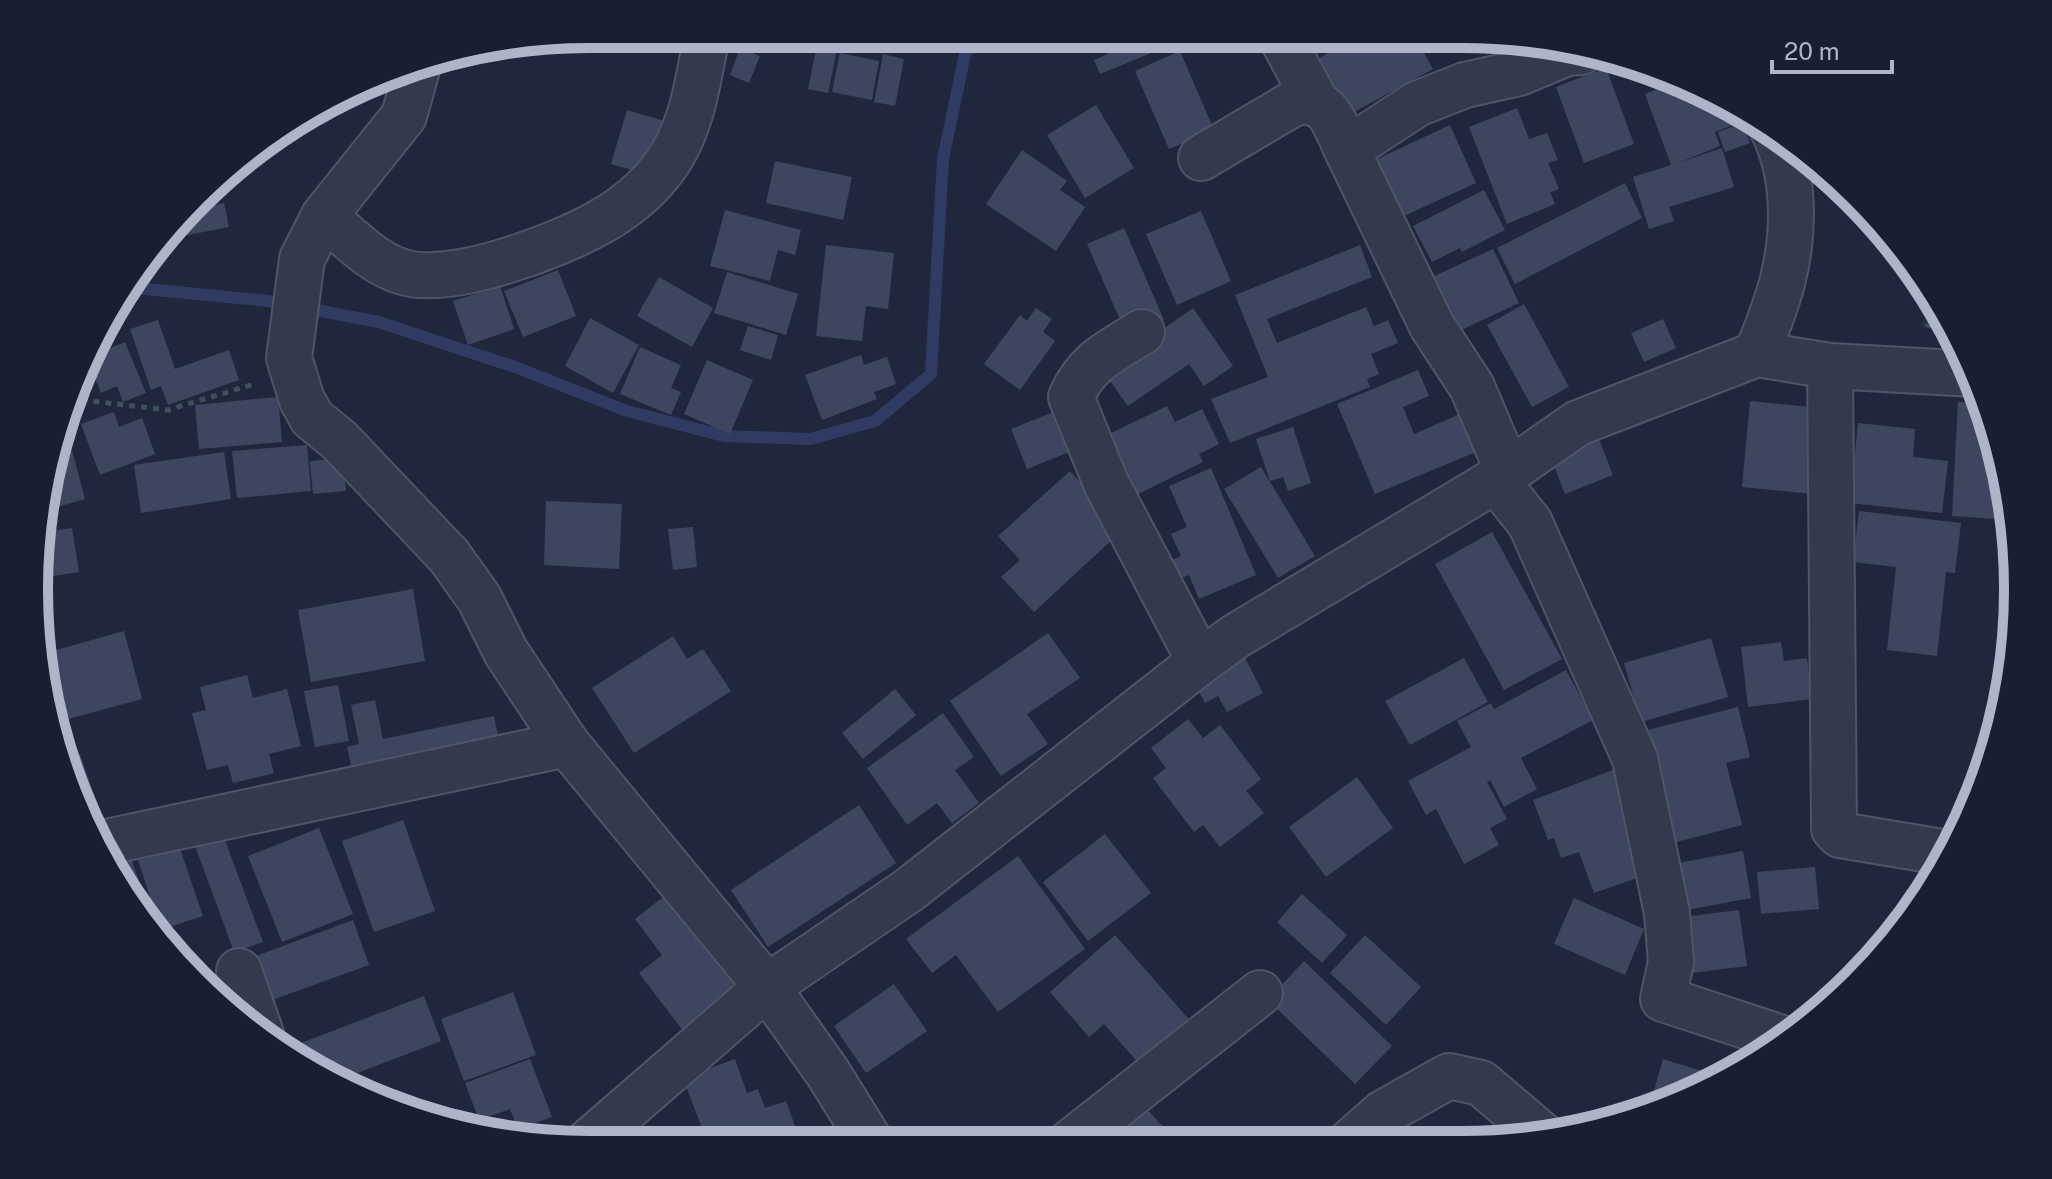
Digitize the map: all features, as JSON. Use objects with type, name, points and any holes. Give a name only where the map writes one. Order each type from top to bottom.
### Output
[{"type":"street","points":[[324,216],[373,257],[404,273],[430,275],[452,274],[493,265],[535,251],[601,222],[635,197],[662,171],[684,130],[695,101],[704,48]]},
{"type":"street","points":[[1287,48],[1316,102],[1331,117],[1432,326],[1472,387],[1502,476],[1530,523],[1635,759],[1667,913],[1671,962],[1663,999],[1771,1034]]},
{"type":"street","points":[[1345,146],[1368,136],[1417,104],[1465,85],[1519,73],[1558,57]]},
{"type":"street","points":[[415,77],[404,116],[324,216],[302,259],[289,358],[294,381],[312,418],[340,441],[449,556],[479,598],[506,652],[567,744],[767,987],[828,1073],[864,1131]]},
{"type":"street","points":[[1201,158],[1294,103],[1316,102]]},
{"type":"street","points":[[1757,354],[1784,278],[1791,188],[1784,154]]},
{"type":"street","points":[[1142,332],[1080,375],[1071,397],[1106,483],[1200,662]]},
{"type":"street","points":[[601,1131],[767,987],[909,890],[1200,662],[1236,636],[1502,476],[1578,423],[1757,354],[1830,366],[1959,373]]},
{"type":"street","points":[[1830,366],[1834,829],[1840,835],[1936,851]]},
{"type":"street","points":[[111,841],[567,744]]},
{"type":"street","points":[[239,971],[254,1014]]},
{"type":"street","points":[[1085,1131],[1260,993]]},
{"type":"street","points":[[1363,1131],[1383,1113],[1449,1076],[1481,1083],[1532,1126]]},
{"type":"path","points":[[82,400],[168,410],[253,384],[271,386],[312,418]]},
{"type":"green space","points":[[1927,313],[1938,331],[1921,325]]},
{"type":"building","points":[[740,48],[760,56],[749,83],[730,75]]},
{"type":"building","points":[[816,48],[837,48],[828,93],[808,89]]},
{"type":"building","points":[[1105,48],[1161,49],[1100,74],[1094,60],[1108,54]]},
{"type":"building","points":[[1336,48],[1421,48],[1433,69],[1347,116],[1316,60]]},
{"type":"building","points":[[1180,51],[1214,130],[1169,149],[1135,71]]},
{"type":"building","points":[[840,53],[879,61],[872,100],[832,92]]},
{"type":"building","points":[[883,54],[904,59],[895,106],[874,102]]},
{"type":"building","points":[[1606,68],[1634,144],[1584,163],[1556,87]]},
{"type":"building","points":[[1664,87],[1731,120],[1733,125],[1715,132],[1720,146],[1678,163],[1722,148],[1734,187],[1669,207],[1674,221],[1649,229],[1633,177],[1671,165],[1645,94]]},
{"type":"building","points":[[1096,105],[1134,168],[1085,198],[1047,135]]},
{"type":"building","points":[[1517,108],[1529,139],[1547,133],[1558,160],[1548,163],[1559,189],[1550,192],[1555,204],[1507,224],[1469,127]]},
{"type":"building","points":[[627,110],[671,123],[655,176],[611,164]]},
{"type":"building","points":[[1739,124],[1745,128],[1750,143],[1725,152],[1718,132]]},
{"type":"building","points":[[1450,125],[1476,183],[1391,222],[1364,165]]},
{"type":"building","points":[[1022,150],[1067,181],[1060,190],[1085,207],[1056,251],[986,204]]},
{"type":"building","points":[[775,161],[852,177],[843,220],[766,203]]},
{"type":"building","points":[[1625,183],[1642,218],[1515,284],[1497,248]]},
{"type":"building","points":[[1484,190],[1505,230],[1462,252],[1460,248],[1432,262],[1413,226]]},
{"type":"building","points":[[224,203],[229,227],[178,237],[182,232],[208,206]]},
{"type":"building","points":[[725,210],[801,230],[795,255],[778,250],[770,281],[710,266]]},
{"type":"building","points":[[1201,211],[1231,281],[1177,305],[1146,234]]},
{"type":"building","points":[[1124,228],[1164,320],[1127,336],[1087,244]]},
{"type":"building","points":[[826,245],[894,253],[888,309],[866,306],[862,341],[816,336]]},
{"type":"building","points":[[1360,245],[1372,277],[1267,319],[1277,343],[1366,307],[1374,326],[1388,320],[1398,343],[1371,354],[1379,374],[1367,379],[1370,387],[1230,443],[1211,399],[1268,377],[1235,295]]},
{"type":"building","points":[[1493,249],[1519,303],[1444,338],[1419,283]]},
{"type":"building","points":[[558,270],[576,316],[523,337],[504,291]]},
{"type":"building","points":[[727,272],[798,294],[786,335],[714,313]]},
{"type":"building","points":[[659,277],[713,308],[692,347],[637,316]]},
{"type":"building","points":[[500,286],[514,329],[468,345],[453,301]]},
{"type":"building","points":[[1524,304],[1569,387],[1532,407],[1487,325]]},
{"type":"building","points":[[1036,308],[1052,319],[1043,332],[1055,341],[1020,390],[984,364],[1020,315],[1027,321]]},
{"type":"building","points":[[1193,308],[1233,366],[1204,386],[1189,364],[1128,406],[1103,371]]},
{"type":"building","points":[[590,318],[639,345],[613,393],[565,366]]},
{"type":"building","points":[[1663,319],[1676,348],[1644,362],[1631,333]]},
{"type":"building","points":[[158,320],[175,369],[229,350],[239,380],[168,405],[161,386],[151,390],[130,329]]},
{"type":"building","points":[[748,326],[778,335],[771,360],[740,350]]},
{"type":"building","points":[[125,342],[146,393],[123,402],[117,386],[101,393],[93,373],[104,350]]},
{"type":"building","points":[[640,347],[681,365],[671,388],[681,392],[671,415],[620,394]]},
{"type":"building","points":[[861,355],[864,365],[887,357],[896,384],[874,392],[877,399],[822,420],[805,375]]},
{"type":"building","points":[[707,360],[753,380],[730,434],[684,414]]},
{"type":"building","points":[[1418,370],[1429,396],[1403,407],[1414,434],[1460,414],[1476,452],[1375,494],[1337,404]]},
{"type":"building","points":[[278,397],[282,442],[199,449],[195,405]]},
{"type":"building","points":[[1750,401],[1820,408],[1812,494],[1742,487]]},
{"type":"building","points":[[1958,402],[1970,402],[1994,484],[1996,519],[1952,516]]},
{"type":"building","points":[[1167,406],[1175,422],[1202,409],[1219,444],[1199,454],[1203,462],[1138,494],[1109,434]]},
{"type":"building","points":[[1061,409],[1077,449],[1027,469],[1011,429]]},
{"type":"building","points":[[114,412],[119,427],[142,418],[155,454],[100,475],[81,424]]},
{"type":"building","points":[[1858,423],[1915,429],[1913,457],[1948,461],[1942,513],[1850,503]]},
{"type":"building","points":[[1293,427],[1311,483],[1288,491],[1283,477],[1270,481],[1256,439]]},
{"type":"building","points":[[1597,434],[1613,475],[1565,494],[1549,453]]},
{"type":"building","points":[[307,445],[311,491],[237,498],[232,451]]},
{"type":"building","points":[[71,447],[85,499],[55,508],[58,484],[66,449]]},
{"type":"building","points":[[224,452],[231,499],[141,513],[134,465]]},
{"type":"building","points":[[343,458],[346,491],[313,494],[310,461]]},
{"type":"building","points":[[1261,467],[1315,556],[1278,578],[1224,489]]},
{"type":"building","points":[[1211,468],[1256,575],[1199,599],[1189,575],[1177,580],[1169,561],[1181,556],[1171,534],[1187,527],[1169,486]]},
{"type":"building","points":[[1070,471],[1109,515],[1115,537],[1034,612],[1001,577],[1020,560],[998,536]]},
{"type":"building","points":[[546,501],[622,504],[619,569],[544,565]]},
{"type":"building","points":[[1859,511],[1961,523],[1955,573],[1946,572],[1937,656],[1887,650],[1896,567],[1853,562]]},
{"type":"building","points":[[693,527],[697,567],[673,570],[668,529]]},
{"type":"building","points":[[72,528],[79,572],[48,577],[52,531]]},
{"type":"building","points":[[1492,532],[1562,659],[1504,690],[1435,564]]},
{"type":"building","points":[[413,589],[425,661],[311,682],[298,610]]},
{"type":"building","points":[[124,631],[142,699],[68,719],[52,651]]},
{"type":"building","points":[[1048,633],[1080,678],[1027,714],[1048,744],[1001,776],[950,701]]},
{"type":"building","points":[[673,636],[687,659],[703,649],[731,691],[634,753],[592,688]]},
{"type":"building","points":[[1711,638],[1728,697],[1641,722],[1624,663]]},
{"type":"building","points":[[1781,642],[1784,661],[1807,658],[1812,699],[1748,707],[1741,647]]},
{"type":"building","points":[[1242,652],[1263,693],[1227,712],[1218,696],[1205,703],[1192,679]]},
{"type":"building","points":[[1464,658],[1488,702],[1410,745],[1385,701]]},
{"type":"building","points":[[1566,670],[1593,720],[1521,758],[1537,789],[1504,807],[1490,780],[1487,782],[1507,819],[1490,828],[1499,845],[1464,864],[1436,809],[1426,815],[1408,781],[1471,747],[1457,721],[1491,703],[1494,709]]},
{"type":"building","points":[[247,675],[253,698],[287,689],[301,746],[269,754],[274,773],[233,783],[228,765],[207,770],[192,713],[206,710],[200,687]]},
{"type":"building","points":[[338,685],[349,741],[315,747],[304,691]]},
{"type":"building","points":[[895,689],[916,715],[863,759],[842,733]]},
{"type":"building","points":[[375,700],[383,739],[494,716],[502,754],[355,784],[347,747],[359,744],[351,705]]},
{"type":"building","points":[[1738,707],[1750,757],[1726,763],[1742,825],[1665,845],[1636,733]]},
{"type":"building","points":[[943,713],[974,757],[955,770],[979,803],[952,823],[937,803],[907,825],[867,768]]},
{"type":"building","points":[[1188,719],[1203,738],[1220,725],[1261,779],[1246,791],[1264,813],[1220,847],[1203,825],[1194,832],[1153,778],[1166,768],[1151,748]]},
{"type":"building","points":[[80,754],[98,806],[94,807],[74,756]]},
{"type":"building","points":[[1613,770],[1651,873],[1594,893],[1579,852],[1561,858],[1554,838],[1548,840],[1533,800]]},
{"type":"building","points":[[1357,777],[1393,828],[1326,877],[1289,827]]},
{"type":"building","points":[[859,805],[896,863],[768,947],[731,890]]},
{"type":"building","points":[[217,819],[263,942],[234,952],[189,829]]},
{"type":"building","points":[[403,820],[435,911],[374,932],[342,841]]},
{"type":"building","points":[[319,828],[353,914],[282,942],[248,856]]},
{"type":"building","points":[[174,831],[203,916],[167,928],[155,912],[133,845]]},
{"type":"building","points":[[1105,834],[1151,893],[1088,941],[1043,882]]},
{"type":"building","points":[[125,841],[145,898],[139,890],[113,845]]},
{"type":"building","points":[[1743,851],[1751,898],[1676,912],[1667,865]]},
{"type":"building","points":[[1018,856],[1085,949],[998,1012],[956,955],[932,973],[906,939]]},
{"type":"building","points":[[1815,867],[1819,909],[1761,914],[1757,872]]},
{"type":"building","points":[[676,887],[752,986],[687,1036],[639,973],[662,955],[635,919]]},
{"type":"building","points":[[1302,894],[1347,935],[1322,963],[1277,922]]},
{"type":"building","points":[[1574,898],[1644,929],[1625,975],[1554,944]]},
{"type":"building","points":[[1739,910],[1747,966],[1683,974],[1675,918]]},
{"type":"building","points":[[353,920],[369,965],[264,1003],[248,959]]},
{"type":"building","points":[[1115,935],[1193,1024],[1143,1068],[1104,1024],[1089,1037],[1050,992]]},
{"type":"building","points":[[1365,935],[1421,987],[1386,1025],[1330,973]]},
{"type":"building","points":[[1304,961],[1392,1046],[1355,1084],[1268,1000]]},
{"type":"building","points":[[894,984],[927,1031],[866,1073],[834,1026]]},
{"type":"building","points":[[513,992],[536,1055],[464,1081],[441,1019]]},
{"type":"building","points":[[424,996],[441,1041],[351,1075],[297,1045]]},
{"type":"building","points":[[530,1059],[552,1117],[525,1127],[517,1126],[510,1109],[479,1120],[465,1083]]},
{"type":"building","points":[[735,1059],[747,1093],[758,1089],[765,1108],[786,1101],[797,1131],[703,1131],[683,1078]]},
{"type":"building","points":[[1663,1059],[1707,1072],[1670,1090],[1652,1096]]},
{"type":"building","points":[[1147,1109],[1166,1131],[1123,1131]]},
{"type":"waterway","points":[[139,288],[268,301],[379,322],[515,367],[627,411],[724,436],[810,439],[875,421],[931,374],[943,159],[965,54],[970,48]]}]
